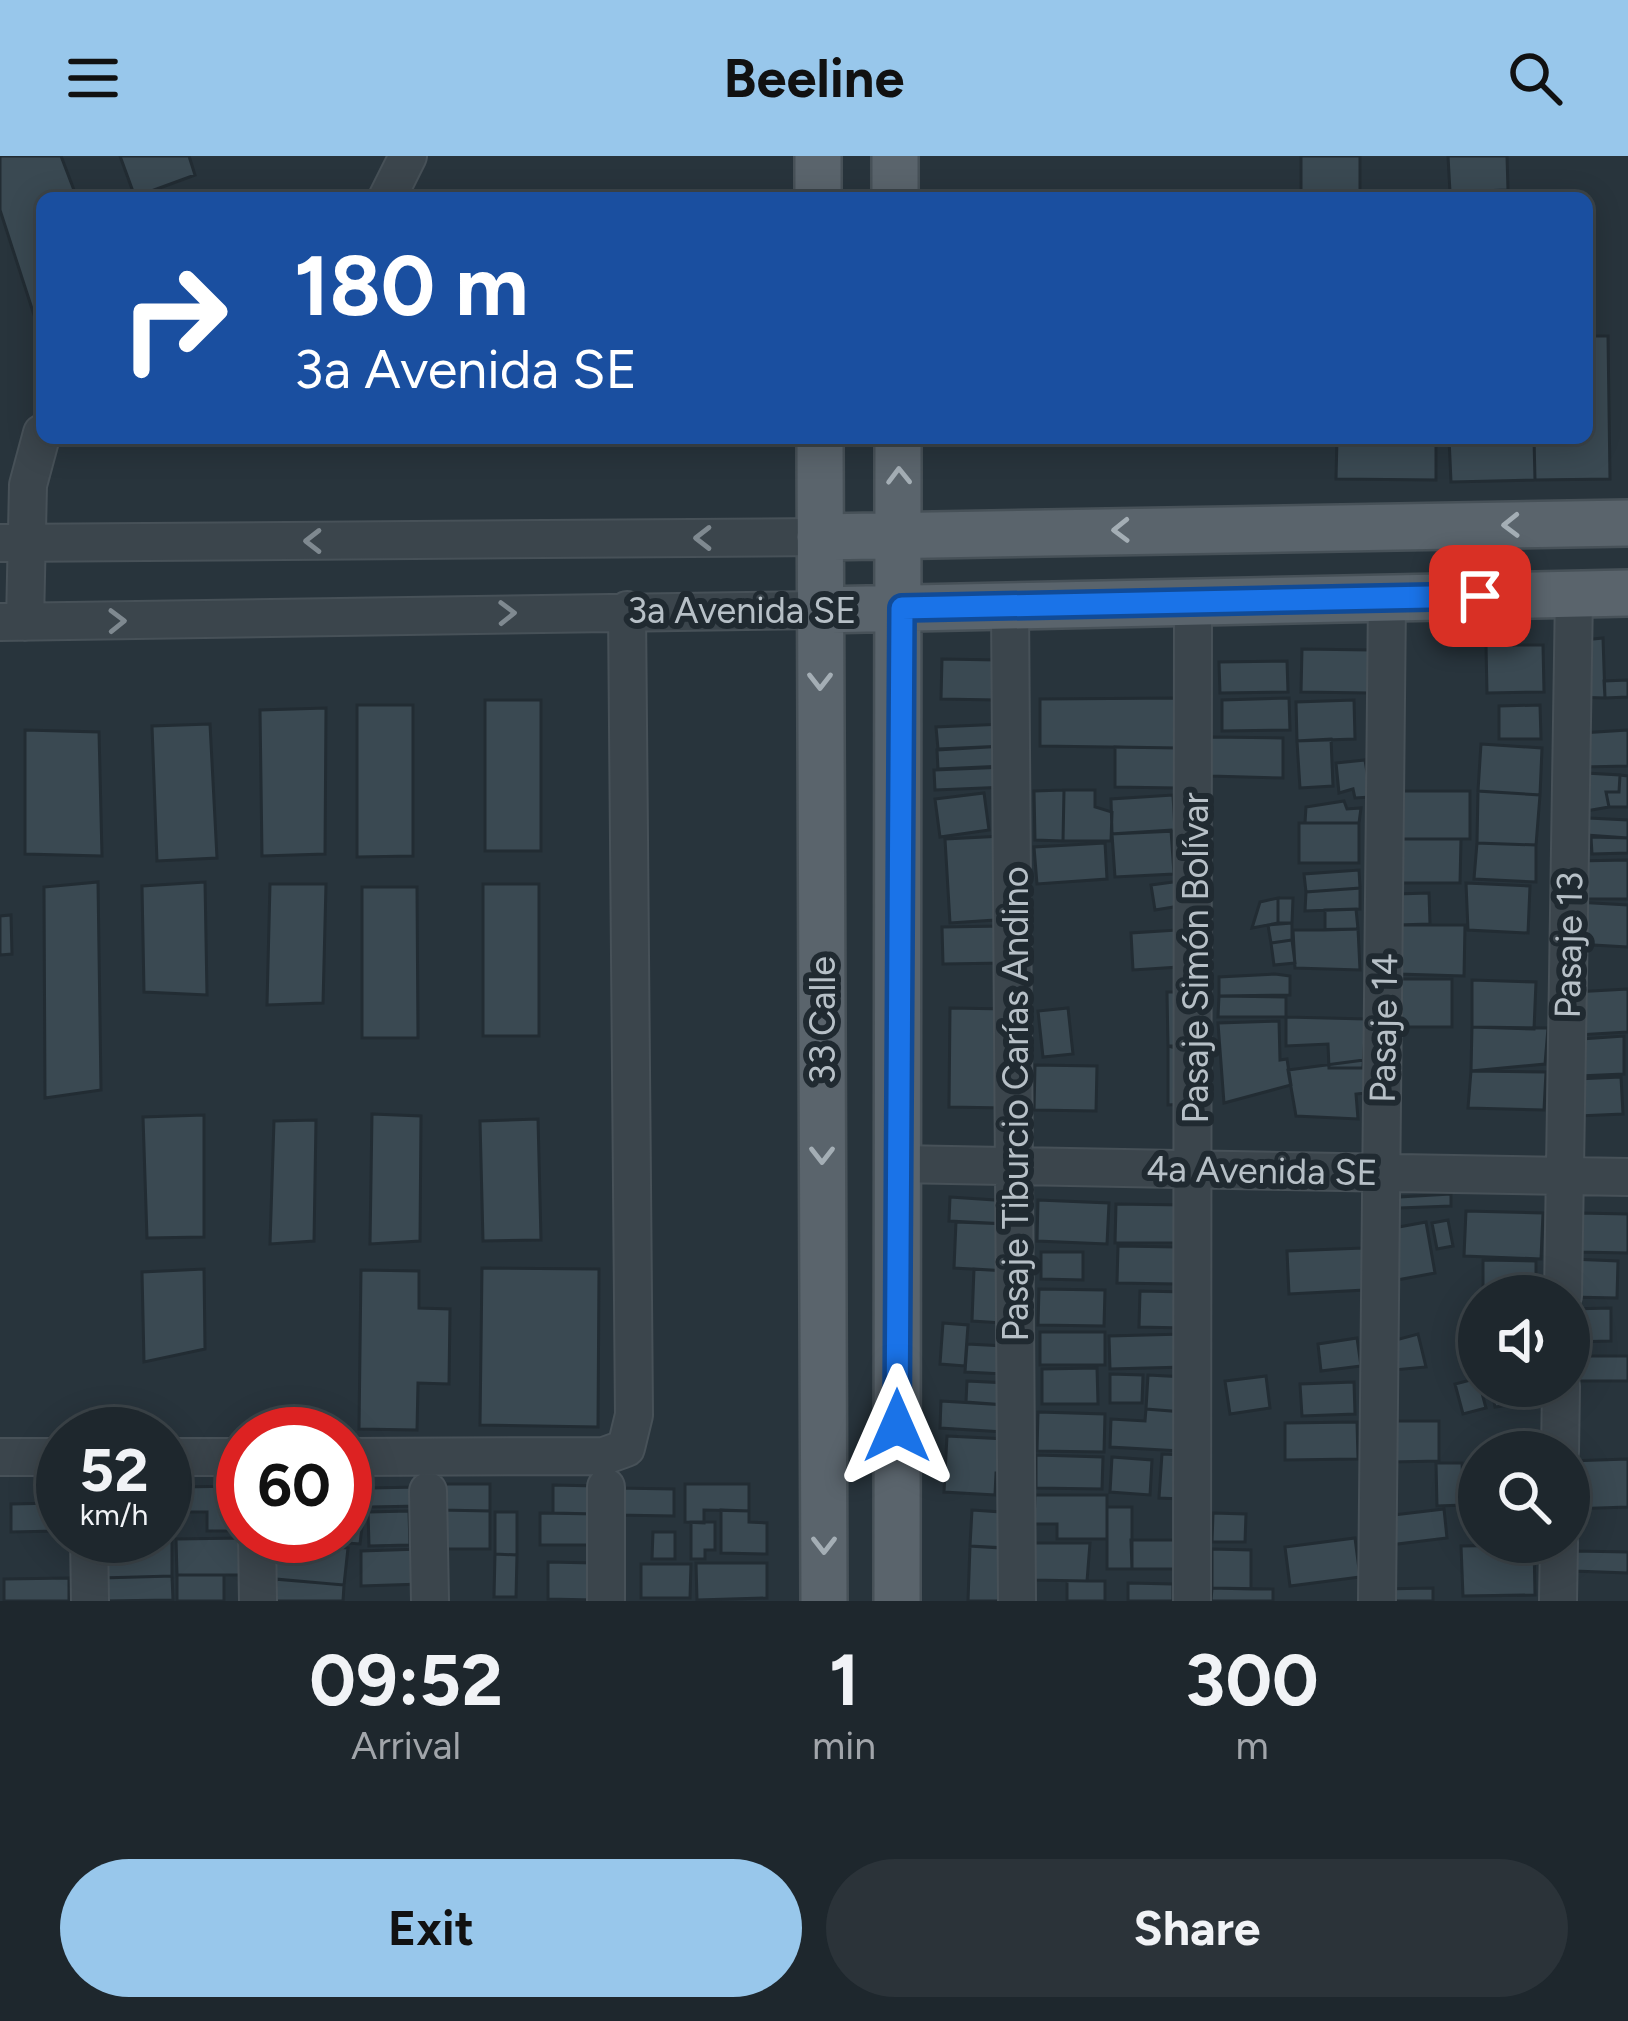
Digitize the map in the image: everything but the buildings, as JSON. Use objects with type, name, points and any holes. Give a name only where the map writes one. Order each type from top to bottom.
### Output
[{"type":"main road","points":[[818,156],[818,192]]},
{"type":"main road","points":[[895,156],[895,192]]},
{"type":"main road","name":"33 Calle","points":[[820,444],[824,1601]]},
{"type":"main road","name":"33 Calle","points":[[897,1601],[902,608],[898,444]]},
{"type":"main road","name":"3a Avenida SE","points":[[820,538],[1628,523]]},
{"type":"main road","name":"3a Avenida SE","points":[[820,610],[1628,593]]},
{"type":"street","points":[[390,192],[409,156]]},
{"type":"street","points":[[12,622],[13,542],[39,444]]},
{"type":"street","name":"3a Avenida SE","points":[[13,542],[820,538]]},
{"type":"street","name":"Pasaje 13","points":[[1563,1275],[1574,594]]},
{"type":"street","name":"Pasaje 14","points":[[1377,1601],[1387,598]]},
{"type":"street","name":"Pasaje Simón Bolívar","points":[[1192,1601],[1197,1169],[1193,602]]},
{"type":"street","name":"Pasaje Tiburcio Carías Andino","points":[[1010,606],[1018,1166],[1017,1601]]},
{"type":"street","points":[[372,1456],[604,1456],[626,1448],[634,1415],[627,610]]},
{"type":"street","name":"3a Avenida SE","points":[[12,622],[820,610]]},
{"type":"street","name":"4a Avenida SE","points":[[897,1164],[1628,1177]]},
{"type":"street","points":[[0,1457],[36,1457]]},
{"type":"street","points":[[606,1487],[606,1601]]},
{"type":"street","points":[[428,1491],[430,1601]]},
{"type":"street","points":[[89,1563],[90,1601]]},
{"type":"street","points":[[257,1563],[258,1601]]},
{"type":"street","points":[[1558,1563],[1558,1601]]},
{"type":"route","points":[[897,1426],[902,608],[1480,596]]}]
